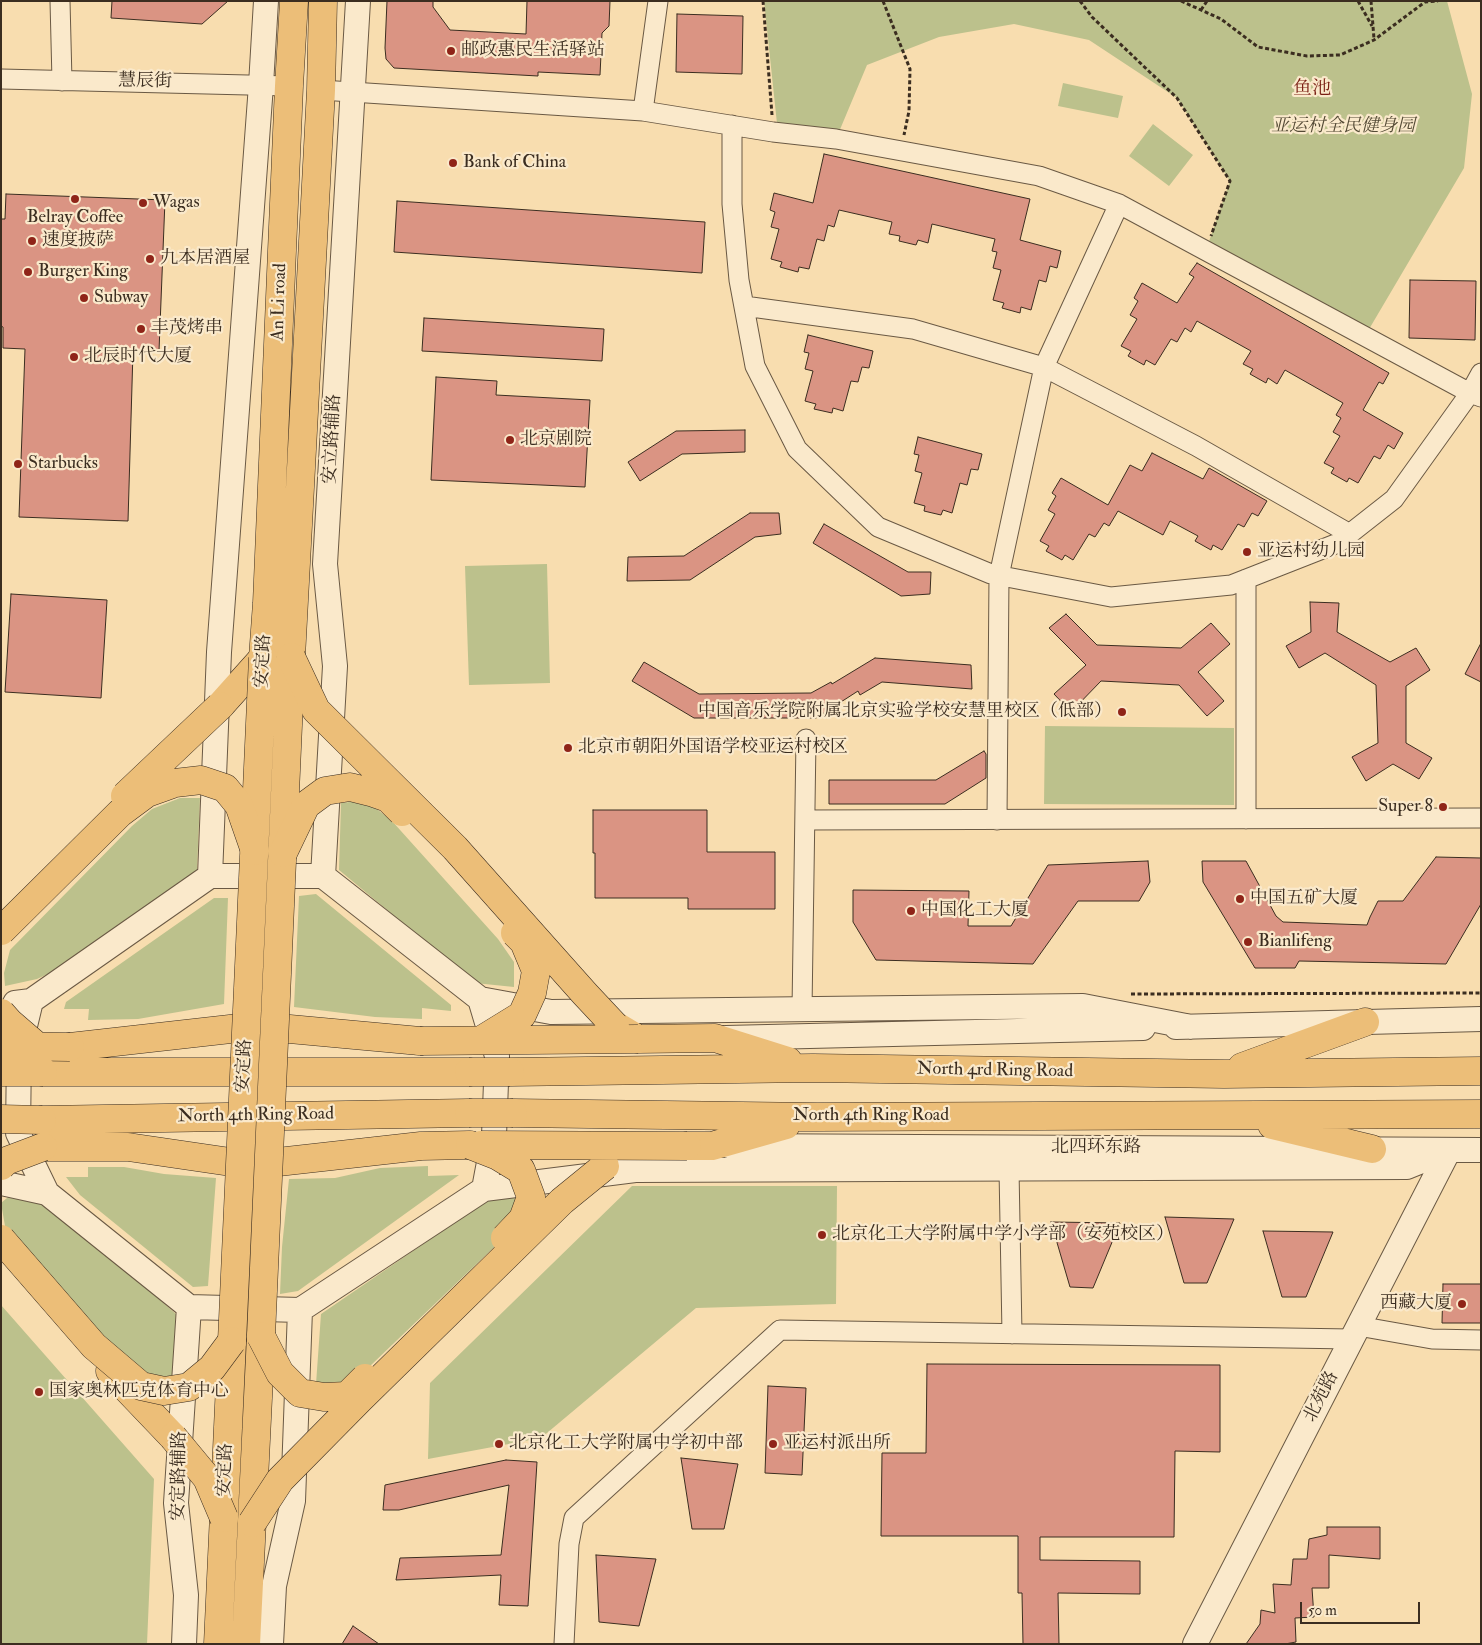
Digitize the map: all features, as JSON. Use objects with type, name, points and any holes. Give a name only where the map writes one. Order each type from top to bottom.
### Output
[{"type":"main road","name":"An Li road","points":[[280,602],[289,86],[294,1]]},
{"type":"main road","name":"An Li road","points":[[280,602],[320,90],[323,1]]},
{"type":"main road","name":"安定路","points":[[246,1644],[283,853],[290,656],[280,602]]},
{"type":"main road","name":"安定路","points":[[218,1644],[263,658],[280,602]]},
{"type":"main road","points":[[290,656],[316,710],[455,848],[584,994],[615,1026],[638,1039]]},
{"type":"main road","points":[[1,913],[220,706],[263,658]]},
{"type":"main road","points":[[1,931],[120,812],[148,793],[176,783],[201,780],[225,788],[239,806],[255,851]]},
{"type":"main road","points":[[283,853],[306,805],[325,792],[350,787],[388,798],[524,942],[536,971],[532,993],[522,1014],[482,1039]]},
{"type":"main road","points":[[1,1012],[41,1059]]},
{"type":"main road","points":[[1224,1074],[1365,1022]]},
{"type":"main road","points":[[1,1072],[70,1047],[257,1026],[420,1041],[715,1038],[813,1068]]},
{"type":"main road","points":[[1,1046],[41,1059]]},
{"type":"main road","name":"North 4rd Ring Road","points":[[41,1059],[469,1072],[813,1068],[1224,1074],[1481,1071]]},
{"type":"main road","name":"North 4th Ring Road","points":[[1,1120],[469,1113],[817,1117],[1229,1115]]},
{"type":"main road","points":[[1229,1115],[1481,1114]]},
{"type":"main road","points":[[1229,1115],[1372,1149]]},
{"type":"main road","points":[[1,1147],[128,1146],[251,1165],[421,1146],[699,1146],[817,1117]]},
{"type":"main road","points":[[261,1336],[280,1373],[300,1394],[324,1397],[347,1396],[523,1219],[531,1197],[521,1170],[498,1156],[470,1145]]},
{"type":"main road","points":[[252,1523],[280,1480],[562,1201],[605,1166],[644,1145]]},
{"type":"main road","points":[[1,1166],[6,1161],[43,1147]]},
{"type":"main road","points":[[1,1239],[94,1346],[141,1386],[164,1391],[189,1387],[212,1368],[232,1341]]},
{"type":"main road","points":[[1,1259],[174,1437],[207,1478],[224,1518]]},
{"type":"street","points":[[60,1],[62,81]]},
{"type":"street","points":[[210,876],[219,652],[266,1]]},
{"type":"street","name":"安立路辅路","points":[[323,876],[335,666],[325,564],[358,1]]},
{"type":"street","points":[[643,111],[658,1]]},
{"type":"street","name":"慧辰街","points":[[1,79],[289,86]]},
{"type":"street","points":[[320,90],[643,111],[773,132],[836,139],[1039,176],[1119,204],[1475,395]]},
{"type":"street","points":[[732,126],[732,204],[738,280],[754,366],[797,449],[878,527],[991,574],[1111,597],[1232,585],[1338,543],[1394,499],[1475,395],[1481,373]]},
{"type":"street","points":[[997,820],[999,576],[1044,367],[1119,204]]},
{"type":"street","points":[[744,306],[913,329],[1044,367],[1196,446],[1350,534]]},
{"type":"street","points":[[1246,579],[1246,819]]},
{"type":"street","points":[[802,1009],[806,739]]},
{"type":"street","points":[[805,820],[1481,818]]},
{"type":"street","points":[[1,1005],[31,1001],[210,876],[323,876],[480,999],[551,1012],[1083,1006],[1191,1027]]},
{"type":"street","points":[[480,999],[498,1056],[494,1136],[484,1189]]},
{"type":"street","points":[[31,1001],[19,1051],[18,1133],[47,1193],[189,1307],[300,1310],[484,1189],[635,1170],[1406,1167],[1449,1150]]},
{"type":"street","points":[[715,1038],[1481,1019]]},
{"type":"street","name":"北四环东路","points":[[699,1146],[1481,1150]]},
{"type":"street","name":"北苑路","points":[[1195,1644],[1449,1150]]},
{"type":"street","points":[[1009,1169],[1012,1334]]},
{"type":"street","points":[[1,1183],[47,1193]]},
{"type":"street","name":"安定路辅路","points":[[184,1644],[186,1595],[176,1504],[189,1307]]},
{"type":"street","points":[[271,1644],[274,1586],[293,1501],[300,1310]]},
{"type":"street","points":[[564,1644],[569,1544],[574,1518],[780,1330],[1012,1334],[1355,1332],[1432,1339],[1481,1340]]},
{"type":"path","points":[[763,1],[773,132]]},
{"type":"path","points":[[883,1],[910,70],[909,112],[900,151]]},
{"type":"path","points":[[1080,1],[1092,16],[1177,98],[1230,181],[1206,250]]},
{"type":"path","points":[[1181,1],[1221,19],[1258,47],[1307,56],[1340,55],[1374,40],[1425,2],[1438,1]]},
{"type":"path","points":[[1201,10],[1207,1]]},
{"type":"path","points":[[1358,1],[1373,29]]},
{"type":"path","points":[[1371,1],[1374,40]]},
{"type":"path","points":[[1124,994],[1481,993]]},
{"type":"green space","name":"亚运村全民健身园","points":[[764,1],[1447,1],[1472,94],[1464,168],[1365,336],[1206,250],[1230,181],[1177,98],[1089,40],[1014,24],[939,37],[867,65],[836,139],[778,133]]},
{"type":"green space","points":[[1063,83],[1123,96],[1118,118],[1058,106]]},
{"type":"green space","points":[[1153,124],[1193,155],[1169,186],[1129,156]]},
{"type":"green space","points":[[547,564],[550,683],[469,685],[465,566]]},
{"type":"green space","points":[[1045,726],[1234,728],[1234,805],[1044,804]]},
{"type":"green space","points":[[180,798],[200,798],[197,870],[67,965],[37,979],[5,986],[4,973],[10,950],[132,826],[152,809]]},
{"type":"green space","points":[[359,801],[378,810],[392,821],[498,939],[514,962],[514,987],[475,983],[339,870],[341,803]]},
{"type":"green space","points":[[316,894],[451,1005],[451,1011],[422,1008],[422,1019],[375,1017],[294,1007],[299,896]]},
{"type":"green space","points":[[214,898],[228,898],[224,1004],[138,1019],[88,1020],[89,1009],[64,1009],[66,1002]]},
{"type":"green space","points":[[428,1166],[428,1176],[459,1175],[298,1291],[280,1294],[282,1247],[289,1179],[335,1178],[380,1168]]},
{"type":"green space","points":[[88,1167],[124,1167],[164,1174],[216,1178],[208,1286],[193,1287],[80,1195],[66,1177],[88,1177]]},
{"type":"green space","points":[[632,1186],[837,1186],[836,1304],[696,1308],[541,1438],[428,1459],[430,1383]]},
{"type":"green space","points":[[519,1188],[513,1229],[369,1367],[339,1383],[316,1384],[321,1314],[502,1190]]},
{"type":"green space","points":[[13,1193],[52,1205],[176,1314],[172,1378],[152,1381],[132,1369],[29,1262],[5,1226],[1,1203]]},
{"type":"green space","name":"国家奥林匹克体育中心","points":[[1,1305],[154,1479],[147,1644],[1,1644]]},
{"type":"building","points":[[112,1],[228,1],[202,24],[111,18]]},
{"type":"building","points":[[387,1],[433,1],[433,7],[450,30],[526,34],[527,1],[610,1],[609,26],[602,33],[600,75],[538,72],[538,76],[394,68],[386,59]]},
{"type":"building","points":[[677,14],[743,16],[742,74],[676,72]]},
{"type":"building","points":[[824,154],[1030,199],[1020,240],[1061,251],[1057,268],[1050,266],[1046,282],[1039,280],[1031,310],[1021,307],[1020,313],[1002,308],[1004,303],[993,300],[1001,270],[993,268],[997,252],[992,251],[995,239],[932,224],[928,243],[918,240],[916,245],[899,241],[900,236],[889,234],[892,222],[839,210],[834,227],[828,225],[824,241],[817,239],[809,269],[799,267],[798,272],[780,267],[782,262],[771,259],[779,229],[771,227],[775,212],[770,210],[774,193],[813,203]]},
{"type":"building","name":"北辰时代大厦","points":[[6,194],[165,200],[159,351],[133,351],[128,521],[19,517],[25,349],[3,348],[3,327],[1,326],[1,219],[5,219]]},
{"type":"building","points":[[397,201],[705,222],[702,273],[394,252]]},
{"type":"building","points":[[1197,263],[1389,373],[1383,384],[1379,382],[1363,410],[1403,433],[1394,449],[1388,445],[1380,459],[1374,456],[1358,483],[1349,478],[1347,482],[1331,473],[1334,468],[1324,463],[1340,436],[1333,432],[1341,418],[1336,415],[1343,403],[1285,370],[1277,384],[1268,378],[1266,383],[1250,374],[1253,369],[1243,364],[1251,351],[1197,321],[1191,332],[1185,328],[1177,342],[1171,339],[1155,365],[1146,360],[1144,365],[1128,356],[1131,351],[1121,346],[1137,319],[1130,315],[1138,301],[1134,298],[1142,283],[1177,303],[1194,277],[1189,274]]},
{"type":"building","points":[[1410,280],[1476,281],[1475,340],[1409,338]]},
{"type":"building","points":[[424,318],[604,329],[602,361],[422,351]]},
{"type":"building","points":[[808,335],[873,351],[869,368],[862,367],[858,382],[851,381],[843,411],[833,408],[832,413],[814,409],[816,404],[805,401],[813,371],[805,369],[809,353],[804,352]]},
{"type":"building","name":"北京剧院","points":[[436,377],[497,381],[496,395],[590,400],[585,487],[431,480]]},
{"type":"building","points":[[745,430],[745,452],[682,454],[640,481],[628,462],[676,431]]},
{"type":"building","points":[[918,437],[982,454],[978,470],[971,469],[967,485],[960,483],[952,513],[943,510],[941,515],[924,511],[925,506],[914,503],[922,473],[915,471],[919,455],[914,454]]},
{"type":"building","points":[[1152,453],[1203,479],[1209,468],[1267,501],[1258,516],[1252,513],[1244,527],[1238,524],[1222,550],[1213,545],[1211,550],[1195,541],[1198,536],[1170,521],[1163,535],[1118,511],[1109,526],[1104,523],[1095,537],[1089,534],[1073,560],[1065,555],[1062,560],[1046,551],[1049,546],[1040,541],[1055,514],[1048,510],[1056,496],[1052,493],[1061,478],[1108,505],[1130,465],[1142,471]]},
{"type":"building","points":[[750,513],[779,513],[781,534],[755,537],[690,580],[627,581],[628,557],[684,556]]},
{"type":"building","points":[[824,524],[908,572],[931,572],[930,594],[901,596],[813,543]]},
{"type":"building","points":[[11,594],[107,600],[101,698],[5,692]]},
{"type":"building","points":[[1310,602],[1339,603],[1337,632],[1390,662],[1416,648],[1430,670],[1406,686],[1406,743],[1432,758],[1419,779],[1393,764],[1366,781],[1352,757],[1378,743],[1376,685],[1325,653],[1299,668],[1286,646],[1311,632]]},
{"type":"building","points":[[1066,614],[1097,645],[1181,648],[1211,623],[1230,644],[1198,672],[1224,701],[1207,716],[1179,685],[1101,681],[1071,712],[1054,694],[1086,665],[1049,628]]},
{"type":"building","points":[[1481,643],[1481,682],[1465,674]]},
{"type":"building","points":[[875,658],[971,665],[972,689],[882,682],[860,695],[858,691],[816,718],[694,718],[632,681],[644,662],[699,694],[811,693],[831,682],[832,684]]},
{"type":"building","points":[[984,751],[986,754],[986,778],[945,804],[829,804],[829,780],[936,780]]},
{"type":"building","points":[[593,810],[707,810],[707,852],[775,852],[775,909],[688,909],[688,898],[595,898]]},
{"type":"building","points":[[1436,857],[1481,858],[1481,904],[1446,964],[1299,961],[1295,968],[1255,968],[1203,882],[1202,861],[1246,861],[1276,916],[1283,922],[1367,925],[1378,901],[1403,901]]},
{"type":"building","name":"中国化工大厦","points":[[1148,861],[1150,882],[1139,901],[1078,901],[1033,964],[876,960],[853,922],[853,890],[969,891],[968,926],[1011,926],[1048,865]]},
{"type":"building","points":[[1165,1217],[1234,1219],[1207,1283],[1184,1283]]},
{"type":"building","points":[[1051,1222],[1120,1223],[1093,1288],[1070,1287]]},
{"type":"building","points":[[1263,1231],[1333,1232],[1306,1297],[1282,1297]]},
{"type":"building","name":"西藏大厦","points":[[1443,1284],[1481,1284],[1481,1323],[1442,1323]]},
{"type":"building","points":[[927,1364],[1220,1365],[1220,1452],[1175,1451],[1174,1537],[1040,1537],[1040,1560],[1140,1561],[1140,1594],[1058,1593],[1059,1644],[1023,1644],[1022,1593],[1018,1593],[1018,1536],[881,1536],[882,1453],[926,1453]]},
{"type":"building","points":[[768,1386],[806,1388],[802,1475],[765,1473]]},
{"type":"building","points":[[681,1458],[738,1464],[724,1529],[692,1529]]},
{"type":"building","points":[[506,1460],[537,1462],[528,1606],[499,1605],[501,1575],[396,1580],[400,1558],[501,1555],[509,1485],[399,1510],[383,1510],[385,1485]]},
{"type":"building","points":[[1327,1527],[1380,1527],[1380,1559],[1329,1555],[1329,1588],[1312,1588],[1314,1617],[1295,1618],[1296,1642],[1285,1644],[1246,1644],[1260,1624],[1261,1610],[1275,1613],[1273,1584],[1291,1585],[1293,1559],[1307,1559],[1309,1539],[1327,1535]]},
{"type":"building","points":[[596,1555],[656,1559],[639,1626],[599,1622]]},
{"type":"building","points":[[353,1626],[379,1644],[342,1644]]},
{"type":"place","name":"邮政惠民生活驿站","points":[[451,51]]},
{"type":"place","name":"Bank of China","points":[[453,163]]},
{"type":"place","name":"Belray Coffee","points":[[75,199]]},
{"type":"place","name":"Wagas","points":[[143,203]]},
{"type":"place","name":"速度披萨","points":[[32,241]]},
{"type":"place","name":"九本居酒屋","points":[[150,259]]},
{"type":"place","name":"Burger King","points":[[28,272]]},
{"type":"place","name":"Subway","points":[[84,298]]},
{"type":"place","name":"丰茂烤串","points":[[141,329]]},
{"type":"place","name":"北辰时代大厦","points":[[74,357]]},
{"type":"place","name":"北京剧院","points":[[510,440]]},
{"type":"place","name":"Starbucks","points":[[18,464]]},
{"type":"place","name":"亚运村幼儿园","points":[[1247,552]]},
{"type":"place","name":"中国音乐学院附属北京实验学校安慧里校区（低部）","points":[[1122,712]]},
{"type":"place","name":"北京市朝阳外国语学校亚运村校区","points":[[568,748]]},
{"type":"place","name":"Super 8","points":[[1443,807]]},
{"type":"place","name":"中国五矿大厦","points":[[1240,899]]},
{"type":"place","name":"中国化工大厦","points":[[911,911]]},
{"type":"place","name":"Bianlifeng","points":[[1248,942]]},
{"type":"place","name":"北京化工大学附属中学小学部（安苑校区）","points":[[822,1235]]},
{"type":"place","name":"西藏大厦","points":[[1462,1304]]},
{"type":"place","name":"国家奥林匹克体育中心","points":[[39,1392]]},
{"type":"place","name":"北京化工大学附属中学初中部","points":[[499,1444]]},
{"type":"place","name":"亚运村派出所","points":[[773,1444]]},
{"type":"district","name":"鱼池","points":[[1312,90]]}]
